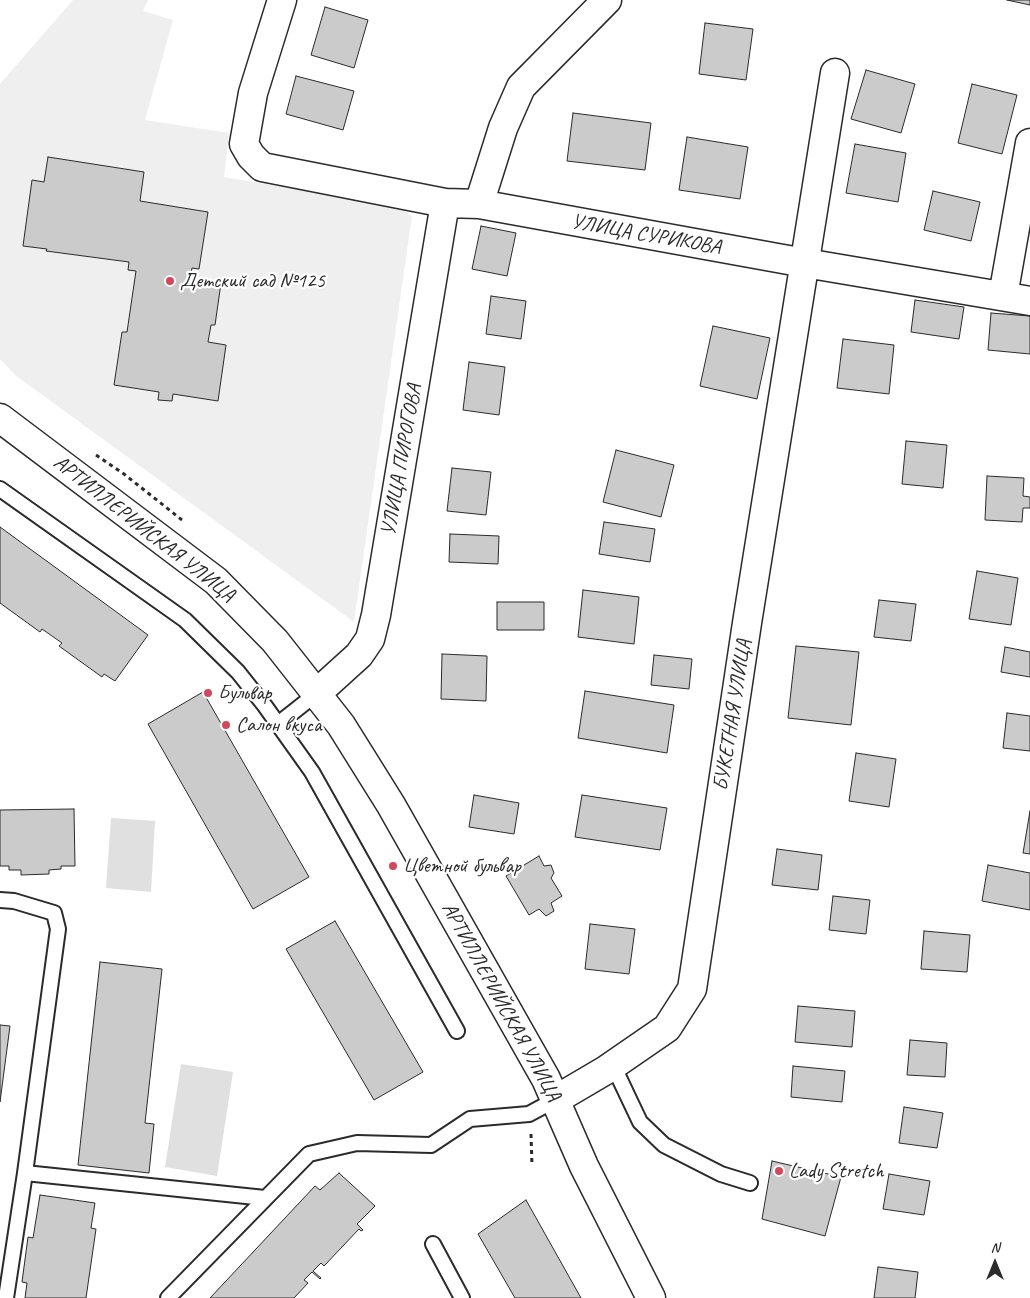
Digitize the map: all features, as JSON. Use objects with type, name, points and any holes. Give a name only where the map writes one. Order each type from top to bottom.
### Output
[{"type":"street","name":"УЛИЦА СУРИКОВА","points":[[282,0],[253,93],[244,144],[251,156],[262,167],[445,203],[479,204],[805,264],[1030,301]]},
{"type":"street","points":[[479,204],[502,128],[521,87],[608,0]]},
{"type":"street","name":"БУКЕТНАЯ УЛИЦА","points":[[555,1100],[613,1065],[667,1028],[692,988],[747,623],[835,73]]},
{"type":"street","points":[[1003,296],[1030,143]]},
{"type":"street","name":"УЛИЦА ПИРОГОВА","points":[[316,694],[359,655],[370,639],[376,615],[445,203]]},
{"type":"street","name":"АРТИЛЛЕРИЙСКАЯ УЛИЦА","points":[[0,418],[216,580],[275,641],[341,725],[391,805],[546,1079],[584,1166],[651,1298]]},
{"type":"lane","points":[[0,489],[185,620],[238,672],[312,772],[457,1030]]},
{"type":"lane","points":[[278,724],[316,694]]},
{"type":"lane","points":[[0,900],[14,901],[54,913],[58,929],[6,1298]]},
{"type":"lane","points":[[613,1065],[640,1122],[664,1145],[721,1174],[750,1183]]},
{"type":"lane","points":[[168,1298],[308,1154],[357,1143],[431,1145],[470,1119],[530,1114],[555,1100]]},
{"type":"lane","points":[[25,1173],[265,1198]]},
{"type":"lane","points":[[433,1244],[462,1298]]},
{"type":"shaded area","points":[[73,0],[148,0],[143,11],[173,20],[145,120],[229,133],[224,177],[397,206],[412,216],[354,622],[15,375],[0,359],[0,84]]},
{"type":"shaded area","points":[[111,818],[155,821],[151,892],[106,888]]},
{"type":"shaded area","points":[[181,1064],[233,1072],[217,1176],[165,1167]]},
{"type":"building","points":[[1007,0],[1030,0],[1030,5]]},
{"type":"building","points":[[325,7],[368,20],[354,68],[311,55]]},
{"type":"building","points":[[705,23],[753,29],[746,80],[699,74]]},
{"type":"building","points":[[866,70],[915,84],[901,133],[851,119]]},
{"type":"building","points":[[296,76],[354,91],[343,130],[286,114]]},
{"type":"building","points":[[972,84],[1017,95],[1002,154],[958,143]]},
{"type":"building","points":[[573,113],[651,123],[645,170],[567,161]]},
{"type":"building","points":[[687,137],[748,147],[740,199],[679,190]]},
{"type":"building","points":[[855,144],[906,153],[898,202],[846,193]]},
{"type":"building","name":"Детский сад №125","points":[[48,157],[144,172],[140,201],[208,212],[199,269],[192,268],[190,278],[221,283],[215,325],[211,325],[208,342],[226,345],[218,401],[173,394],[172,401],[158,400],[159,392],[114,385],[122,332],[127,332],[136,271],[128,270],[129,262],[46,251],[47,249],[23,246],[32,180],[44,182]]},
{"type":"building","points":[[933,191],[980,202],[971,241],[924,230]]},
{"type":"building","points":[[481,226],[516,233],[507,276],[472,269]]},
{"type":"building","points":[[491,296],[526,301],[521,339],[486,334]]},
{"type":"building","points":[[915,300],[964,307],[959,339],[911,332]]},
{"type":"building","points":[[991,313],[1030,316],[1030,354],[988,350]]},
{"type":"building","points":[[713,326],[770,338],[757,399],[700,386]]},
{"type":"building","points":[[843,339],[894,345],[889,394],[837,388]]},
{"type":"building","points":[[469,362],[505,367],[499,415],[463,410]]},
{"type":"building","points":[[906,441],[947,445],[943,488],[902,484]]},
{"type":"building","points":[[616,450],[674,465],[661,517],[603,502]]},
{"type":"building","points":[[452,468],[491,472],[486,515],[447,511]]},
{"type":"building","points":[[987,476],[1024,478],[1023,496],[1030,497],[1030,508],[1023,508],[1022,522],[985,520]]},
{"type":"building","points":[[604,522],[655,529],[650,562],[599,554]]},
{"type":"building","points":[[0,527],[148,635],[115,681],[104,674],[102,677],[59,646],[62,643],[42,629],[40,632],[0,603]]},
{"type":"building","points":[[450,534],[499,536],[498,564],[449,562]]},
{"type":"building","points":[[977,571],[1018,578],[1011,625],[969,619]]},
{"type":"building","points":[[583,590],[639,597],[634,644],[578,637]]},
{"type":"building","points":[[879,600],[916,604],[911,641],[874,637]]},
{"type":"building","points":[[497,602],[544,602],[544,630],[497,630]]},
{"type":"building","points":[[796,646],[859,652],[851,725],[788,718]]},
{"type":"building","points":[[1005,647],[1030,652],[1030,677],[1001,672]]},
{"type":"building","points":[[442,654],[487,656],[486,701],[441,699]]},
{"type":"building","points":[[654,655],[692,659],[689,689],[651,685]]},
{"type":"building","points":[[585,691],[674,705],[667,753],[578,738]]},
{"type":"building","points":[[203,692],[309,877],[253,909],[148,724]]},
{"type":"building","points":[[1007,713],[1030,716],[1030,751],[1003,748]]},
{"type":"building","points":[[856,753],[896,759],[889,807],[849,801]]},
{"type":"building","points":[[474,795],[519,803],[514,834],[469,827]]},
{"type":"building","points":[[582,795],[667,808],[660,850],[575,837]]},
{"type":"building","points":[[74,809],[75,866],[61,866],[61,869],[49,870],[49,874],[21,875],[21,870],[9,870],[9,866],[0,866],[0,810]]},
{"type":"building","points":[[1030,811],[1030,854],[1023,853]]},
{"type":"building","points":[[777,849],[822,855],[818,890],[772,885]]},
{"type":"building","points":[[539,856],[544,866],[551,865],[554,873],[551,878],[562,896],[551,903],[554,911],[546,916],[539,909],[529,915],[506,876]]},
{"type":"building","points":[[988,865],[1030,873],[1030,910],[982,901]]},
{"type":"building","points":[[833,896],[870,900],[866,934],[829,930]]},
{"type":"building","points":[[335,921],[423,1072],[374,1100],[286,949]]},
{"type":"building","points":[[590,924],[635,929],[629,974],[585,969]]},
{"type":"building","points":[[924,931],[970,935],[967,972],[921,969]]},
{"type":"building","points":[[100,962],[162,969],[145,1123],[154,1124],[149,1173],[78,1165]]},
{"type":"building","points":[[798,1006],[855,1011],[852,1047],[795,1042]]},
{"type":"building","points":[[0,1025],[10,1026],[0,1102]]},
{"type":"building","points":[[910,1040],[947,1043],[945,1077],[907,1075]]},
{"type":"building","points":[[793,1066],[845,1071],[842,1102],[791,1097]]},
{"type":"building","points":[[904,1107],[943,1113],[937,1148],[899,1143]]},
{"type":"building","points":[[772,1161],[841,1177],[825,1236],[762,1219]]},
{"type":"building","points":[[339,1173],[375,1206],[357,1224],[363,1230],[359,1229],[324,1266],[321,1263],[313,1271],[320,1279],[312,1272],[304,1280],[308,1283],[294,1298],[210,1298],[315,1186],[320,1190]]},
{"type":"building","points":[[889,1174],[930,1181],[924,1215],[883,1209]]},
{"type":"building","points":[[40,1195],[95,1203],[91,1228],[96,1229],[86,1298],[25,1298],[27,1283],[22,1282],[28,1237],[33,1238]]},
{"type":"building","points":[[526,1200],[581,1298],[515,1298],[478,1234]]},
{"type":"building","points":[[878,1267],[918,1272],[915,1298],[874,1298]]},
{"type":"place","name":"Детский сад №125","points":[[170,281]]},
{"type":"place","name":"Бульвар","points":[[208,693]]},
{"type":"place","name":"Салон вкуса","points":[[226,725]]},
{"type":"place","name":"Цветной бульвар","points":[[393,866]]},
{"type":"place","name":"Lady Stretch","points":[[779,1171]]}]
